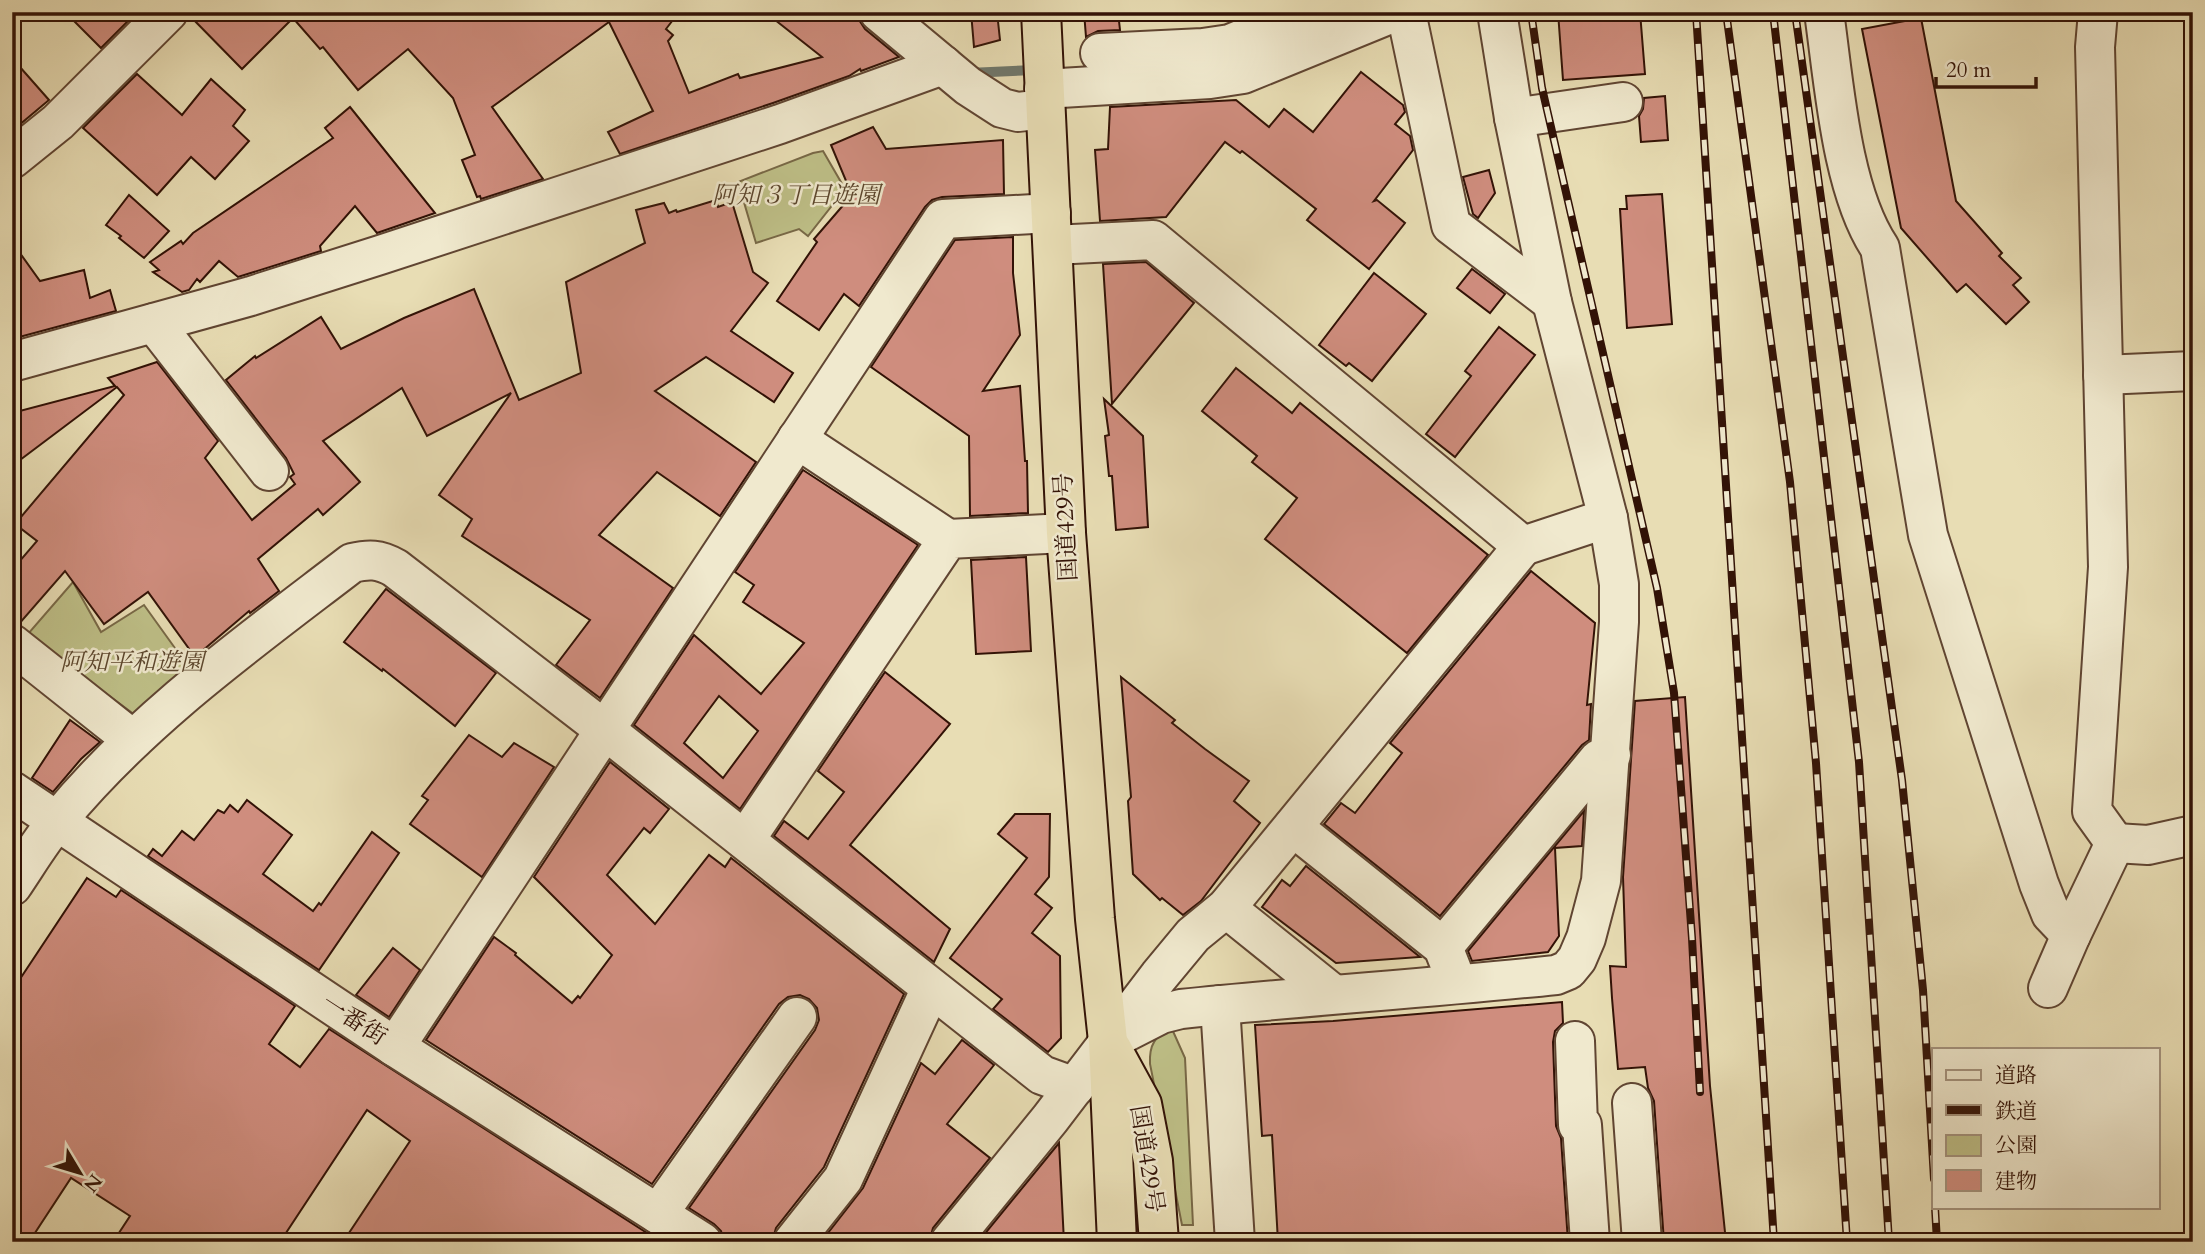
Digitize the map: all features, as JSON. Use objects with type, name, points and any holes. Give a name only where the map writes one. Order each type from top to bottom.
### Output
[{"type":"highway","name":"国道429号","points":[[1041,12],[1066,533],[1095,919],[1108,1041],[1117,1242]]},
{"type":"highway","name":"国道429号","points":[[1108,1041],[1142,1104],[1153,1161],[1159,1242]]},
{"type":"street","points":[[12,159],[58,122],[168,12]]},
{"type":"street","points":[[879,12],[953,73],[1003,108],[1018,112],[1044,84],[1210,79],[1242,74],[1395,12]]},
{"type":"street","points":[[1100,53],[1203,48],[1230,44],[1307,12]]},
{"type":"street","points":[[1406,12],[1451,225],[1552,302]]},
{"type":"street","points":[[1108,1041],[1161,1014],[1220,1005],[1556,975],[1568,970],[1577,959],[1586,938],[1601,881],[1611,755],[1619,584],[1608,518],[1552,302],[1514,118],[1497,12]]},
{"type":"street","points":[[1824,12],[1844,152],[1867,229],[1880,248],[1928,535],[2039,884],[2051,914],[2071,935]]},
{"type":"street","points":[[2098,12],[2095,47],[2108,568],[2092,811],[2115,843]]},
{"type":"street","points":[[12,362],[161,332],[251,296],[564,206],[780,124],[953,73]]},
{"type":"street","points":[[1514,118],[1623,102]]},
{"type":"street","points":[[395,1047],[943,219],[1153,240],[1523,546]]},
{"type":"street","points":[[161,332],[269,471]]},
{"type":"street","points":[[2104,375],[2193,371]]},
{"type":"street","points":[[797,439],[948,539],[1066,533]]},
{"type":"street","points":[[950,1242],[1193,935],[1219,915],[1523,546],[1608,518]]},
{"type":"street","points":[[745,840],[948,539]]},
{"type":"street","points":[[12,886],[57,820],[133,740],[210,672],[352,563],[368,559],[381,560],[605,730],[1042,1075],[1075,1087]]},
{"type":"street","points":[[12,644],[133,740]]},
{"type":"street","points":[[1443,947],[1599,759],[1611,755]]},
{"type":"street","name":"一番街","points":[[12,791],[395,1047],[702,1242]]},
{"type":"street","points":[[1293,827],[1443,947],[1456,986]]},
{"type":"street","points":[[2115,843],[2148,845],[2193,835]]},
{"type":"street","points":[[2048,988],[2115,843]]},
{"type":"street","points":[[1219,915],[1334,994]]},
{"type":"street","points":[[1219,915],[1269,973],[1286,999]]},
{"type":"street","points":[[793,1242],[843,1179],[931,988]]},
{"type":"street","points":[[1220,1005],[1235,1242]]},
{"type":"street","points":[[658,1214],[797,1017]]},
{"type":"street","points":[[1575,1041],[1578,1125],[1583,1125],[1590,1242]]},
{"type":"street","points":[[1632,1103],[1642,1242]]},
{"type":"green space","name":"阿知３丁目遊園","points":[[823,151],[845,189],[808,236],[799,229],[756,243],[738,182]]},
{"type":"green space","name":"阿知平和遊園","points":[[73,582],[101,632],[144,605],[190,669],[135,715],[27,635]]},
{"type":"green space","points":[[1172,1029],[1185,1058],[1193,1225],[1182,1225],[1150,1064],[1154,1042],[1161,1034]]},
{"type":"building","points":[[65,12],[137,12],[101,48]]},
{"type":"building","points":[[189,12],[679,12],[666,29],[673,35],[668,41],[689,93],[738,74],[740,78],[822,57],[765,12],[858,12],[859,20],[865,29],[899,57],[620,154],[608,132],[653,111],[609,22],[492,107],[543,179],[481,199],[480,196],[477,197],[462,160],[475,155],[453,98],[408,49],[358,90],[323,47],[320,49],[293,18],[242,69]]},
{"type":"building","points":[[971,12],[997,12],[1000,40],[974,47]]},
{"type":"building","points":[[1084,12],[1118,12],[1120,30],[1098,31],[1086,37]]},
{"type":"building","points":[[1558,12],[1640,12],[1645,74],[1563,80]]},
{"type":"building","points":[[1921,18],[1956,201],[2002,253],[1999,256],[2021,278],[2013,285],[2029,302],[2006,324],[1966,284],[1957,292],[1901,228],[1862,29]]},
{"type":"building","points":[[12,58],[49,100],[12,131]]},
{"type":"building","points":[[1361,72],[1403,105],[1405,112],[1395,124],[1410,136],[1413,150],[1374,201],[1377,200],[1405,223],[1369,269],[1307,220],[1316,209],[1242,151],[1240,153],[1225,142],[1166,217],[1100,221],[1095,150],[1108,149],[1110,107],[1236,100],[1269,127],[1284,109],[1313,132]]},
{"type":"building","points":[[137,74],[182,115],[211,79],[245,110],[233,126],[249,141],[215,179],[191,157],[157,195],[83,128]]},
{"type":"building","points":[[1665,96],[1668,140],[1641,142],[1639,116],[1644,98]]},
{"type":"building","points":[[350,107],[435,213],[377,233],[355,206],[320,246],[321,251],[238,277],[219,261],[200,282],[197,279],[189,290],[182,292],[153,272],[159,270],[150,262],[181,241],[183,244],[193,233],[333,138],[325,128]]},
{"type":"building","points":[[873,127],[886,149],[1003,140],[1004,194],[942,197],[932,200],[859,306],[844,294],[819,330],[777,301],[817,242],[814,239],[852,195],[831,145]]},
{"type":"building","points":[[1489,170],[1495,193],[1478,218],[1473,214],[1463,177]]},
{"type":"building","points":[[1662,194],[1672,324],[1627,328],[1620,209],[1627,209],[1626,196]]},
{"type":"building","points":[[129,195],[169,231],[144,258],[106,225]]},
{"type":"building","points":[[716,200],[718,207],[732,202],[753,272],[768,283],[731,331],[793,373],[774,402],[706,357],[655,391],[756,462],[720,516],[657,472],[599,535],[673,588],[600,698],[556,665],[590,620],[462,536],[472,519],[439,495],[511,393],[427,436],[402,388],[323,441],[360,482],[323,515],[318,509],[258,559],[279,591],[250,613],[249,611],[195,657],[148,592],[104,624],[65,571],[19,624],[12,623],[12,570],[37,541],[15,524],[124,395],[117,387],[12,466],[12,413],[115,386],[108,378],[157,362],[218,441],[205,458],[252,520],[295,484],[290,477],[294,474],[286,458],[226,380],[255,356],[256,358],[321,317],[341,349],[404,318],[474,289],[519,400],[581,373],[566,282],[645,243],[636,210],[664,203],[669,213],[676,210],[677,212]]},
{"type":"building","points":[[1013,237],[1013,273],[1020,335],[983,391],[1020,386],[1027,461],[1028,513],[970,516],[969,436],[871,367],[955,240]]},
{"type":"building","points":[[12,242],[40,281],[84,270],[90,298],[110,290],[116,311],[12,339]]},
{"type":"building","points":[[1146,262],[1194,303],[1112,404],[1103,264]]},
{"type":"building","points":[[1472,269],[1505,294],[1490,313],[1457,288]]},
{"type":"building","points":[[1374,273],[1426,314],[1372,381],[1349,363],[1346,366],[1319,345]]},
{"type":"building","points":[[1499,327],[1535,355],[1455,457],[1426,434],[1471,376],[1465,371]]},
{"type":"building","points":[[1236,368],[1292,413],[1300,403],[1488,555],[1407,653],[1265,539],[1297,498],[1252,462],[1257,456],[1202,411]]},
{"type":"building","points":[[1104,399],[1143,436],[1148,527],[1116,530],[1112,476],[1109,476],[1105,436],[1109,435]]},
{"type":"building","points":[[803,470],[918,545],[740,809],[634,725],[694,635],[761,694],[804,643],[743,602],[754,585],[735,572]],"holes":[[[719,696],[758,731],[723,778],[684,743]]]},
{"type":"building","points":[[1026,557],[1031,651],[976,654],[971,560]]},
{"type":"building","points":[[1531,571],[1595,623],[1587,705],[1591,704],[1589,740],[1582,745],[1440,916],[1324,824],[1341,803],[1355,813],[1402,753],[1390,743]]},
{"type":"building","points":[[386,589],[496,673],[455,726],[344,642]]},
{"type":"building","points":[[885,672],[950,724],[850,845],[950,929],[934,962],[774,836],[784,821],[808,839],[844,792],[818,771]]},
{"type":"building","points":[[1121,677],[1175,720],[1172,723],[1249,781],[1234,801],[1260,823],[1201,901],[1183,915],[1162,898],[1160,900],[1133,874],[1128,801],[1131,797]]},
{"type":"building","points":[[1685,697],[1710,1086],[1726,1242],[1664,1242],[1654,1101],[1648,1088],[1645,1067],[1618,1069],[1612,998],[1610,966],[1626,967],[1623,877],[1635,701]]},
{"type":"building","points":[[70,720],[100,742],[81,759],[53,792],[32,778]]},
{"type":"building","points":[[469,735],[502,757],[514,743],[554,767],[482,877],[410,824],[428,800],[422,796]]},
{"type":"building","points":[[610,762],[669,809],[650,833],[644,828],[607,875],[655,924],[709,855],[725,867],[731,858],[904,994],[824,1167],[776,1228],[772,1242],[724,1242],[721,1231],[714,1224],[689,1208],[815,1030],[819,1020],[817,1008],[809,999],[800,995],[788,997],[779,1004],[652,1184],[426,1040],[494,937],[572,1003],[578,996],[580,998],[612,955],[534,877]]},
{"type":"building","points":[[247,800],[292,835],[263,874],[313,911],[319,903],[321,905],[372,832],[399,853],[319,970],[148,856],[153,849],[162,856],[182,831],[194,840],[218,810],[224,813],[230,805],[238,812]]},
{"type":"building","points":[[1584,811],[1582,846],[1555,848],[1559,936],[1548,952],[1472,961],[1468,951]]},
{"type":"building","points":[[1015,814],[1050,814],[1049,877],[1035,894],[1052,908],[1032,933],[1060,956],[1061,1038],[1048,1052],[993,1009],[1002,999],[950,958],[1027,858],[998,834]]},
{"type":"building","points":[[1306,866],[1420,957],[1336,963],[1262,907],[1282,880],[1290,886]]},
{"type":"building","points":[[87,878],[116,897],[121,890],[295,1006],[269,1044],[300,1067],[329,1029],[661,1242],[343,1242],[410,1141],[367,1110],[280,1242],[113,1242],[130,1216],[71,1178],[29,1242],[12,1242],[12,991]]},
{"type":"building","points":[[393,948],[420,970],[389,1017],[356,995]]},
{"type":"building","points":[[1562,1002],[1563,1023],[1555,1031],[1553,1042],[1556,1126],[1561,1138],[1568,1242],[1278,1242],[1272,1135],[1262,1136],[1255,1025]]},
{"type":"building","points":[[962,1040],[994,1065],[947,1124],[990,1158],[933,1228],[929,1242],[821,1242],[863,1188],[921,1063],[935,1074]]},
{"type":"building","points":[[1059,1143],[1064,1242],[978,1242]]},
{"type":"waterway","points":[[969,73],[1035,70]]},
{"type":"railway","points":[[1531,12],[1542,88],[1657,588],[1674,693],[1700,1092]]},
{"type":"railway","points":[[1696,12],[1774,1242]]},
{"type":"railway","points":[[1726,12],[1790,482],[1816,763],[1847,1242]]},
{"type":"railway","points":[[1773,12],[1859,762],[1889,1242]]},
{"type":"railway","points":[[1795,12],[1902,780],[1923,990],[1932,1145]]},
{"type":"railway","points":[[1935,1208],[1937,1242]]}]
